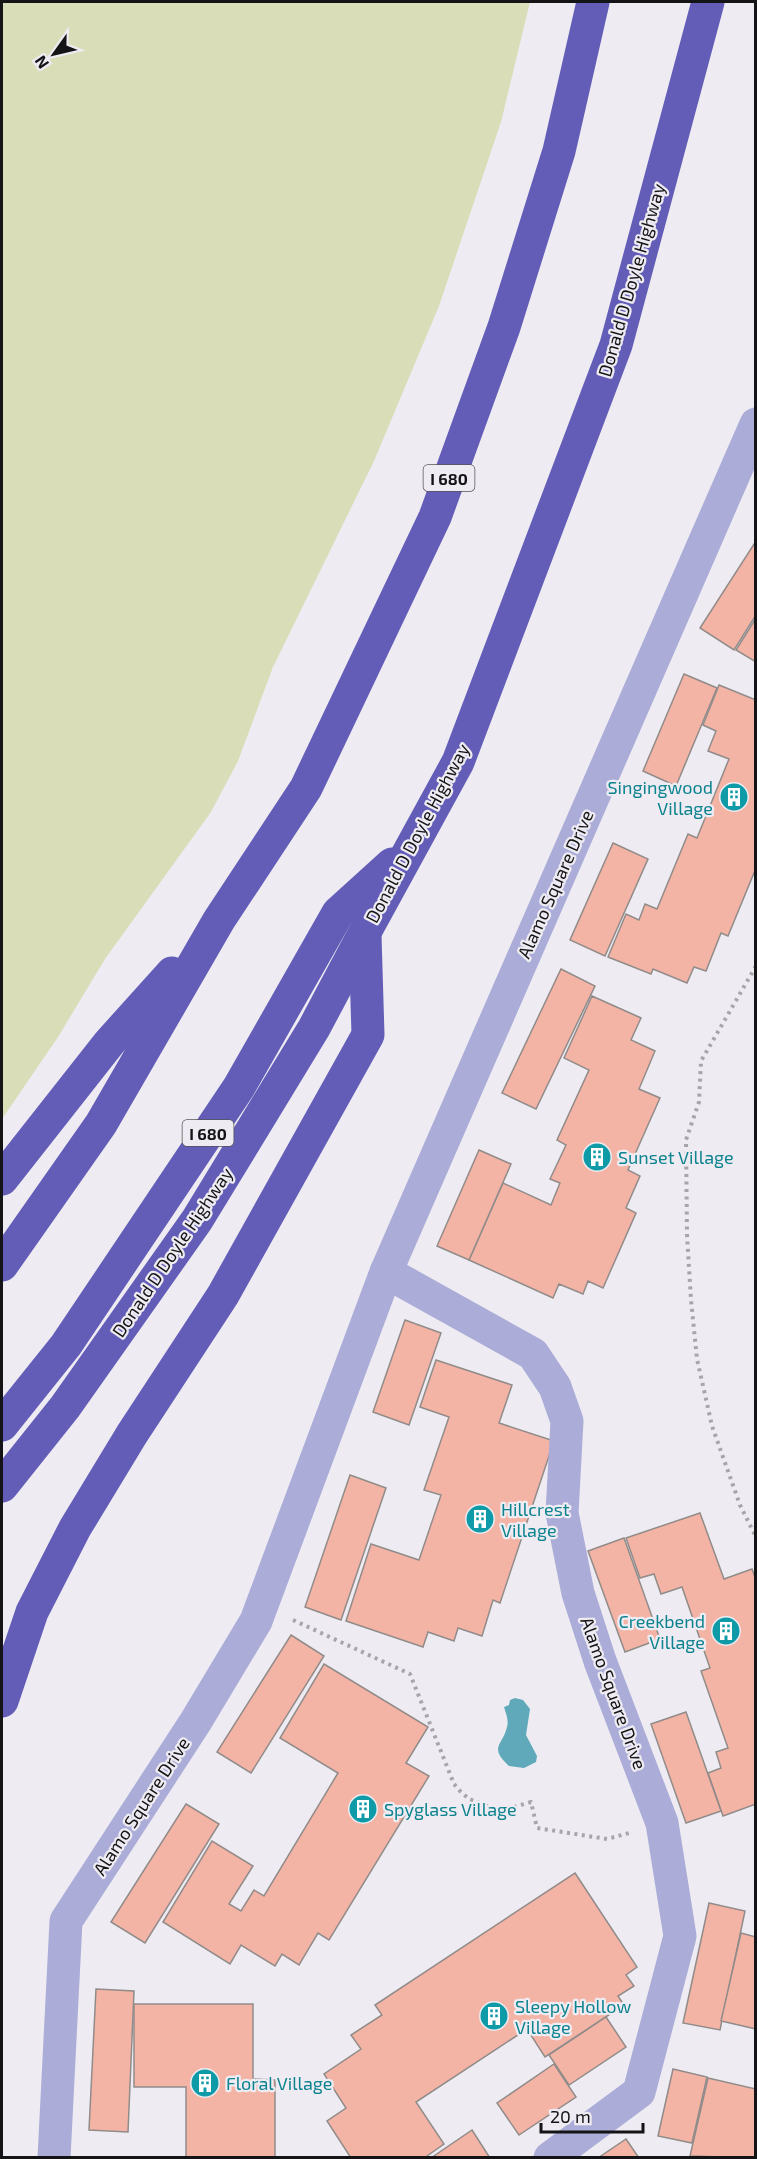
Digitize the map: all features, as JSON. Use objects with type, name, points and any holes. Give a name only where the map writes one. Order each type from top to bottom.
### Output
[{"type":"highway","name":"I 680","points":[[2,1266],[101,1124],[219,920],[306,788],[435,517],[504,327],[559,151],[593,2]]},
{"type":"highway","name":"Donald D Doyle Highway","points":[[2,1486],[65,1407],[197,1220],[315,1028],[458,762],[616,345],[708,2]]},
{"type":"highway","name":"I 680","points":[[2,1425],[66,1345],[239,1087],[338,913],[413,845]]},
{"type":"highway","points":[[2,1179],[110,1043],[219,920]]},
{"type":"highway","points":[[2,1701],[32,1612],[75,1528],[132,1434],[223,1295],[368,1035],[365,932]]},
{"type":"street","name":"Alamo Square Drive","points":[[54,2157],[66,1921],[196,1722],[256,1621],[386,1272],[756,424]]},
{"type":"street","points":[[725,496],[756,476]]},
{"type":"street","name":"Alamo Square Drive","points":[[386,1272],[533,1354],[555,1387],[567,1421],[562,1513],[578,1593],[600,1661],[662,1823],[680,1936],[639,2092],[550,2157]]},
{"type":"path","points":[[756,966],[701,1060],[699,1102],[686,1140],[688,1246],[697,1359],[712,1426],[740,1505],[756,1537]]},
{"type":"path","points":[[262,1605],[410,1674],[454,1784],[469,1799],[493,1808],[514,1807],[531,1802],[537,1828],[607,1839],[662,1823]]},
{"type":"green space","points":[[2,2],[530,2],[501,122],[439,306],[374,461],[273,667],[238,761],[211,812],[105,959],[58,1037],[2,1119]]},
{"type":"water","points":[[515,1698],[523,1700],[530,1709],[526,1735],[537,1756],[536,1762],[524,1768],[509,1766],[498,1750],[508,1724],[504,1707]]},
{"type":"building","points":[[756,541],[756,615],[734,650],[700,628]]},
{"type":"building","points":[[756,618],[756,662],[736,650]]},
{"type":"building","points":[[684,674],[717,688],[676,786],[643,771]]},
{"type":"building","name":"Singingwood Village","points":[[719,685],[756,700],[756,868],[728,936],[721,933],[706,971],[694,967],[687,983],[653,969],[651,974],[608,957],[626,914],[639,920],[645,904],[657,909],[688,834],[697,838],[729,759],[708,751],[716,731],[703,725]]},
{"type":"building","points":[[613,843],[648,859],[605,956],[570,940]]},
{"type":"building","points":[[561,969],[595,986],[536,1109],[502,1093]]},
{"type":"building","name":"Sunset Village","points":[[592,996],[641,1018],[631,1040],[655,1051],[639,1089],[660,1098],[628,1170],[640,1176],[626,1208],[636,1213],[603,1288],[588,1281],[583,1294],[559,1284],[553,1298],[469,1260],[503,1183],[551,1205],[560,1183],[550,1179],[566,1145],[557,1140],[589,1070],[564,1058]]},
{"type":"building","points":[[479,1150],[511,1164],[469,1260],[437,1246]]},
{"type":"building","points":[[405,1320],[441,1333],[409,1425],[373,1412]]},
{"type":"building","name":"Hillcrest Village","points":[[436,1360],[512,1385],[499,1423],[554,1441],[500,1603],[493,1600],[482,1636],[458,1628],[454,1641],[428,1632],[423,1647],[346,1621],[371,1544],[419,1560],[441,1495],[424,1490],[449,1417],[420,1407]]},
{"type":"building","points":[[350,1475],[386,1488],[341,1620],[305,1607]]},
{"type":"building","name":"Creekbend Village","points":[[700,1513],[724,1579],[752,1569],[756,1580],[756,1804],[723,1816],[708,1773],[721,1768],[716,1752],[728,1748],[701,1671],[710,1668],[682,1587],[661,1594],[654,1574],[640,1578],[626,1538]]},
{"type":"building","points":[[624,1538],[660,1639],[625,1652],[588,1551]]},
{"type":"building","points":[[291,1635],[324,1656],[251,1773],[217,1752]]},
{"type":"building","name":"Spyglass Village","points":[[324,1664],[428,1727],[406,1763],[429,1776],[329,1940],[318,1933],[299,1965],[282,1954],[275,1966],[241,1945],[230,1964],[163,1922],[212,1841],[253,1866],[229,1904],[241,1911],[254,1890],[264,1896],[338,1773],[280,1738]]},
{"type":"building","points":[[686,1712],[721,1811],[686,1823],[651,1724]]},
{"type":"building","points":[[186,1804],[219,1824],[145,1943],[111,1922]]},
{"type":"building","name":"Sleepy Hollow Village","points":[[575,1873],[637,1967],[626,1975],[634,1986],[618,1996],[624,2005],[545,2057],[527,2029],[416,2102],[444,2144],[424,2158],[351,2158],[327,2121],[346,2108],[324,2074],[361,2049],[351,2035],[382,2015],[375,2005]]},
{"type":"building","points":[[709,1903],[745,1911],[720,2030],[683,2023]]},
{"type":"building","points":[[741,1933],[756,1937],[756,2029],[721,2021]]},
{"type":"building","points":[[96,1989],[134,1991],[128,2132],[89,2130]]},
{"type":"building","name":"Floral Village","points":[[134,2004],[253,2004],[253,2079],[275,2080],[275,2158],[186,2158],[186,2087],[134,2087]]},
{"type":"building","points":[[606,2017],[626,2047],[569,2085],[549,2055]]},
{"type":"building","points":[[554,2064],[576,2097],[519,2135],[497,2103]]},
{"type":"building","points":[[673,2069],[707,2077],[692,2143],[658,2136]]},
{"type":"building","points":[[708,2078],[756,2089],[756,2158],[690,2156]]},
{"type":"building","points":[[472,2130],[490,2158],[431,2158]]},
{"type":"building","points":[[626,2139],[639,2158],[598,2158]]},
{"type":"place","name":"Singingwood Village","points":[[734,797]]},
{"type":"place","name":"Sunset Village","points":[[597,1157]]},
{"type":"place","name":"Hillcrest Village","points":[[480,1519]]},
{"type":"place","name":"Creekbend Village","points":[[726,1631]]},
{"type":"place","name":"Spyglass Village","points":[[363,1809]]},
{"type":"place","name":"Sleepy Hollow Village","points":[[494,2016]]},
{"type":"place","name":"Floral Village","points":[[205,2083]]}]
